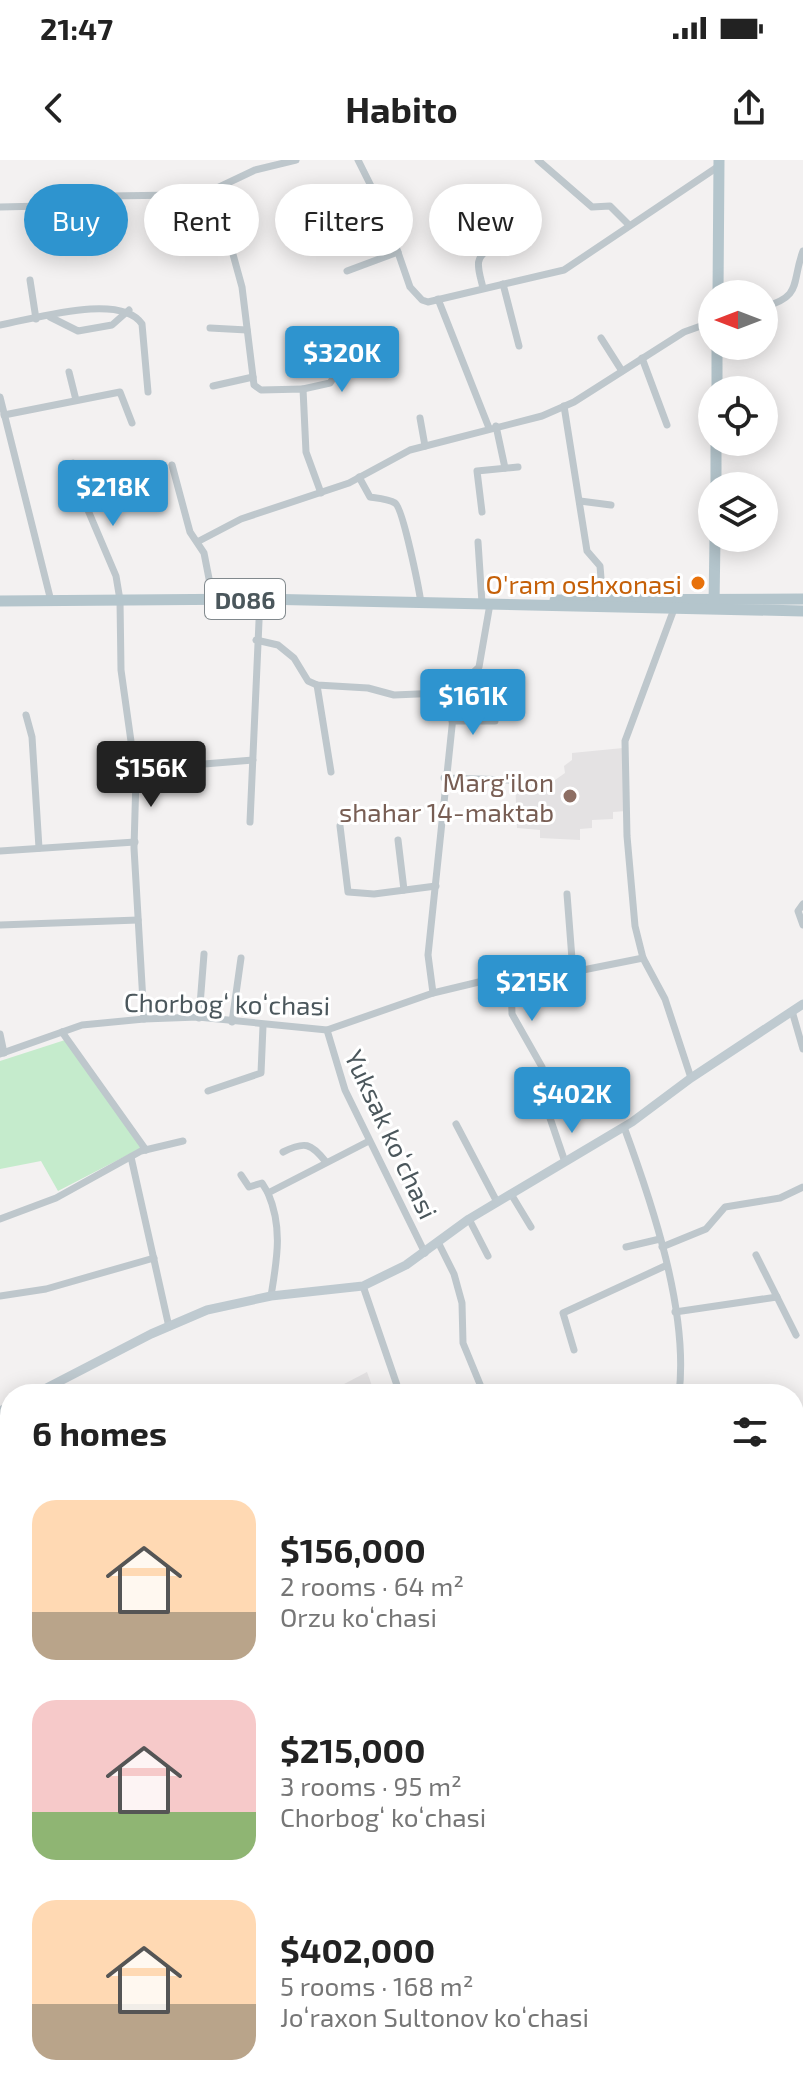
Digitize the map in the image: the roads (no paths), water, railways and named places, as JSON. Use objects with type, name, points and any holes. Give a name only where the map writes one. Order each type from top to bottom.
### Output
[{"type":"main road","points":[[718,280],[719,163]]},
{"type":"main road","points":[[714,604],[715,552]]},
{"type":"main road","name":"D086","points":[[0,601],[260,599],[714,604],[803,599]]},
{"type":"main road","name":"D086","points":[[603,603],[674,609],[714,604],[803,611]]},
{"type":"street","points":[[249,160],[255,170]]},
{"type":"street","points":[[226,184],[255,170],[296,160]]},
{"type":"street","points":[[358,160],[370,184]]},
{"type":"street","points":[[538,160],[592,207],[610,206],[629,225]]},
{"type":"street","points":[[399,256],[410,287],[417,297],[428,302],[564,270],[618,237],[629,225],[719,163]]},
{"type":"street","points":[[0,207],[44,206],[108,196],[144,195]]},
{"type":"street","points":[[778,303],[793,293],[803,251]]},
{"type":"street","points":[[233,256],[242,287],[254,385],[261,390],[303,389],[330,383],[334,377],[332,360]]},
{"type":"street","points":[[347,271],[387,256]]},
{"type":"street","points":[[479,256],[477,261],[483,288]]},
{"type":"street","points":[[30,280],[36,319]]},
{"type":"street","points":[[503,284],[519,346]]},
{"type":"street","points":[[793,293],[803,293]]},
{"type":"street","points":[[438,299],[493,427],[505,468]]},
{"type":"street","points":[[0,325],[104,307],[129,310],[142,324],[148,392]]},
{"type":"street","points":[[50,317],[78,331],[112,325],[129,310]]},
{"type":"street","points":[[199,541],[241,519],[321,493],[425,446],[564,406],[684,332],[698,327]]},
{"type":"street","points":[[210,328],[247,330]]},
{"type":"street","points":[[601,338],[622,371]]},
{"type":"street","points":[[642,358],[667,425]]},
{"type":"street","points":[[69,372],[76,400]]},
{"type":"street","points":[[213,386],[253,377]]},
{"type":"street","points":[[303,389],[306,452],[321,493]]},
{"type":"street","points":[[4,415],[123,393],[132,423]]},
{"type":"street","points":[[0,397],[51,601]]},
{"type":"street","points":[[564,406],[587,551],[600,566],[603,603]]},
{"type":"street","points":[[420,418],[425,446]]},
{"type":"street","points":[[73,463],[87,508],[116,576],[120,600],[121,670],[136,777],[135,842],[144,1019]]},
{"type":"street","points":[[172,465],[190,532],[199,541],[213,599]]},
{"type":"street","points":[[482,512],[477,471],[518,467]]},
{"type":"street","points":[[359,477],[370,497],[393,502],[400,509],[415,563],[421,603]]},
{"type":"street","points":[[580,501],[611,505]]},
{"type":"street","points":[[433,993],[428,955],[444,778],[455,698],[466,679],[479,667],[486,603],[478,542]]},
{"type":"street","points":[[250,822],[260,599]]},
{"type":"street","points":[[674,609],[625,741],[627,836],[635,926],[643,958],[665,999],[691,1078]]},
{"type":"street","points":[[256,640],[278,645],[294,658],[308,681],[317,685],[368,688],[394,695],[441,693],[455,698]]},
{"type":"street","points":[[317,685],[331,772]]},
{"type":"street","points":[[26,715],[32,737],[39,848]]},
{"type":"street","points":[[452,721],[495,721]]},
{"type":"street","points":[[136,777],[204,764],[253,760]]},
{"type":"street","points":[[444,778],[510,780]]},
{"type":"street","points":[[340,826],[348,892],[436,886]]},
{"type":"street","points":[[398,840],[404,890]]},
{"type":"street","points":[[0,851],[135,842]]},
{"type":"street","points":[[567,894],[573,972]]},
{"type":"street","points":[[803,904],[798,911],[803,925]]},
{"type":"street","points":[[0,925],[138,920]]},
{"type":"street","points":[[199,1018],[204,954]]},
{"type":"street","points":[[232,1022],[241,958]]},
{"type":"street","name":"Chorbogʻ koʻchasi","points":[[2,1053],[82,1025],[144,1019],[199,1018],[327,1030],[433,993],[643,958]]},
{"type":"street","points":[[511,978],[512,1014],[542,1067]]},
{"type":"street","points":[[59,1383],[207,1310],[271,1296],[363,1286],[425,1253],[469,1219],[624,1127],[691,1078],[803,1004]]},
{"type":"street","points":[[792,1011],[803,1049]]},
{"type":"street","points":[[208,1091],[261,1073],[263,1026]]},
{"type":"street","name":"Yuksak koʻchasi","points":[[327,1030],[345,1090],[425,1253]]},
{"type":"street","points":[[62,1032],[146,1150]]},
{"type":"street","points":[[0,1034],[2,1053]]},
{"type":"street","points":[[550,1118],[565,1162]]},
{"type":"street","points":[[456,1124],[497,1202]]},
{"type":"street","points":[[624,1127],[651,1201],[661,1243],[675,1312],[679,1384]]},
{"type":"street","points":[[0,1219],[56,1198],[146,1150],[183,1141]]},
{"type":"street","points":[[268,1193],[369,1141]]},
{"type":"street","points":[[283,1152],[308,1143],[326,1162]]},
{"type":"street","points":[[131,1157],[169,1327]]},
{"type":"street","points":[[241,1175],[249,1187],[262,1183],[277,1214],[279,1237],[271,1296]]},
{"type":"street","points":[[626,1247],[661,1243],[706,1229],[725,1207],[780,1198],[803,1187]]},
{"type":"street","points":[[511,1194],[531,1227]]},
{"type":"street","points":[[469,1219],[488,1256]]},
{"type":"street","points":[[438,1242],[454,1274],[462,1303],[463,1343],[480,1384]]},
{"type":"street","points":[[756,1255],[796,1335]]},
{"type":"street","points":[[0,1296],[46,1289],[154,1258]]},
{"type":"street","points":[[574,1350],[563,1313],[665,1266]]},
{"type":"street","points":[[363,1286],[397,1384]]},
{"type":"street","points":[[675,1312],[777,1297]]},
{"type":"place","name":"O'ram oshxonasi","points":[[698,583]]},
{"type":"place","name":"Marg'ilon shahar 14-maktab","points":[[570,796]]}]
